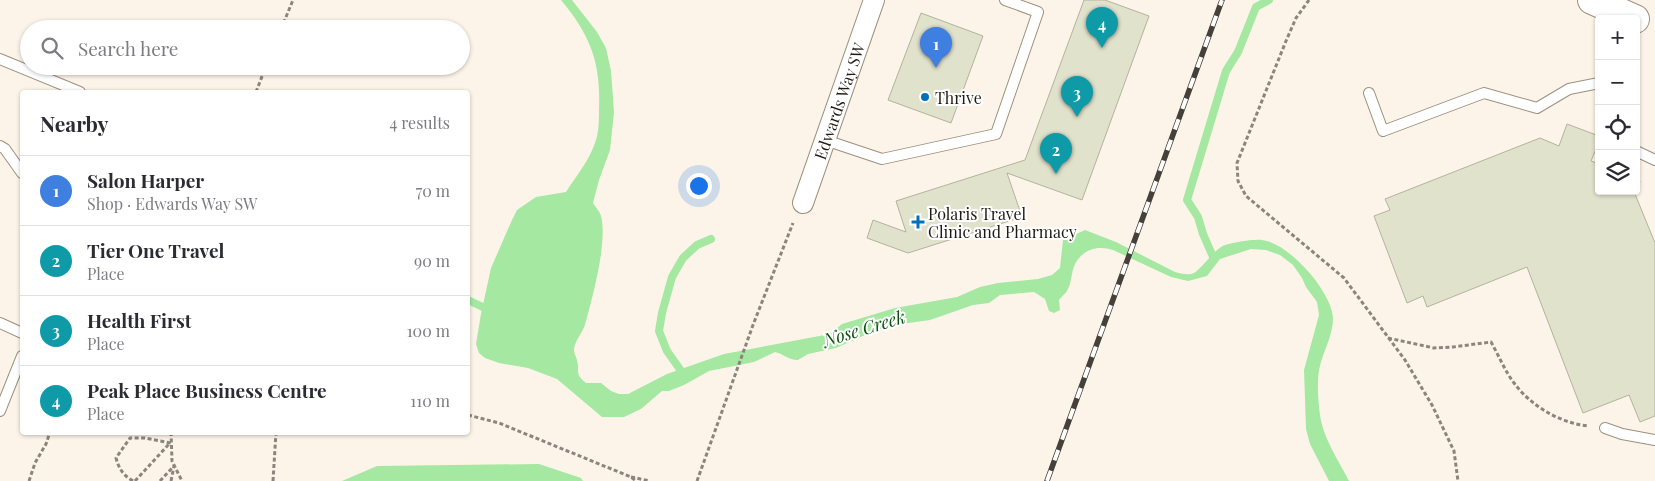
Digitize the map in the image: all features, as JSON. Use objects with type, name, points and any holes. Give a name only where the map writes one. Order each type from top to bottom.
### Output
[{"type":"street","name":"Edwards Way SW","points":[[803,203],[874,0]]},
{"type":"street","points":[[1592,0],[1629,15]]},
{"type":"street","points":[[1640,20],[1655,27]]},
{"type":"lane","points":[[825,140],[882,159],[996,134],[1038,12],[1005,0]]},
{"type":"lane","points":[[0,59],[20,67]]},
{"type":"lane","points":[[39,75],[75,90]]},
{"type":"lane","points":[[1369,93],[1384,131],[1484,93],[1537,108],[1569,89],[1595,84]]},
{"type":"lane","points":[[0,146],[20,170]]},
{"type":"lane","points":[[1640,153],[1655,160]]},
{"type":"lane","points":[[0,323],[20,332]]},
{"type":"lane","points":[[0,411],[20,361]]},
{"type":"lane","points":[[1605,428],[1622,434],[1655,440]]},
{"type":"path","points":[[285,20],[293,0]]},
{"type":"path","points":[[1309,0],[1296,18],[1241,154],[1238,163],[1238,181],[1246,196],[1344,278],[1405,360],[1432,405],[1454,450],[1458,481]]},
{"type":"path","points":[[257,90],[263,75]]},
{"type":"path","points":[[697,481],[786,238],[803,203]]},
{"type":"path","points":[[1388,338],[1434,348],[1453,348],[1491,342],[1515,384],[1548,413],[1578,425],[1605,428]]},
{"type":"path","points":[[470,416],[500,423],[631,477],[650,481]]},
{"type":"path","points":[[29,481],[35,463],[49,435]]},
{"type":"path","points":[[170,435],[172,461],[182,481]]},
{"type":"path","points":[[272,481],[276,435]]},
{"type":"path","points":[[130,438],[145,438],[171,443],[134,481],[125,477],[118,467],[116,458],[130,438]]},
{"type":"path","points":[[160,481],[174,466]]},
{"type":"path","points":[[171,481],[174,466]]},
{"type":"path","points":[[631,477],[636,481]]},
{"type":"water","name":"Nose Creek","points":[[561,0],[572,0],[597,32],[606,48],[611,71],[614,112],[610,150],[593,203],[600,214],[603,227],[601,255],[585,325],[574,349],[579,375],[586,383],[601,383],[611,391],[619,394],[628,394],[667,374],[724,354],[830,334],[842,324],[895,308],[957,297],[980,287],[998,283],[1038,279],[1052,275],[1060,268],[1063,240],[1085,230],[1116,242],[1175,272],[1187,274],[1197,271],[1221,247],[1241,242],[1262,240],[1273,243],[1296,259],[1317,283],[1331,307],[1333,318],[1332,330],[1318,375],[1319,409],[1324,432],[1349,481],[1329,481],[1310,444],[1306,429],[1304,370],[1319,315],[1317,302],[1293,265],[1280,255],[1266,250],[1251,249],[1220,259],[1207,276],[1188,281],[1171,277],[1113,250],[1096,248],[1078,259],[1073,270],[1069,288],[1059,300],[1060,310],[1054,313],[1049,311],[1045,299],[1034,292],[1000,295],[989,303],[973,305],[930,320],[894,325],[874,331],[836,348],[808,354],[798,360],[775,352],[754,362],[709,371],[684,385],[669,391],[662,391],[641,409],[624,417],[602,417],[557,379],[528,368],[499,363],[485,358],[479,353],[476,344],[481,314],[491,268],[517,210],[536,197],[566,192],[589,156],[597,135],[599,92],[596,63],[586,37]]},
{"type":"water","points":[[539,464],[581,478],[583,481],[342,481],[377,466]]},
{"type":"building","points":[[1084,0],[1105,0],[1149,16],[1082,200],[1007,173],[1022,217],[908,253],[867,238],[873,220],[906,232],[896,201],[1025,160]]},
{"type":"building","points":[[921,13],[983,36],[951,123],[888,100]]},
{"type":"building","points":[[1567,124],[1595,134],[1595,152],[1591,161],[1595,162],[1595,195],[1635,195],[1655,243],[1655,416],[1640,422],[1629,395],[1583,413],[1527,267],[1427,307],[1423,296],[1407,303],[1374,216],[1390,210],[1385,199],[1540,138],[1559,146]]},
{"type":"waterway","points":[[1214,259],[1198,217],[1187,200],[1226,71],[1238,52],[1256,7],[1269,0]]},
{"type":"waterway","points":[[684,375],[667,351],[659,331],[662,313],[672,277],[683,258],[697,245],[711,239]]},
{"type":"waterway","points":[[470,301],[491,311]]},
{"type":"railway","points":[[1047,481],[1222,0]]},
{"type":"place","name":"Peak Place Business Centre","points":[[1102,48]]},
{"type":"place","name":"Salon Harper","points":[[936,68]]},
{"type":"place","name":"Thrive","points":[[925,97]]},
{"type":"place","name":"Health First","points":[[1077,117]]},
{"type":"place","name":"Tier One Travel","points":[[1056,174]]},
{"type":"place","name":"Polaris Travel Clinic and Pharmacy","points":[[918,222]]}]
